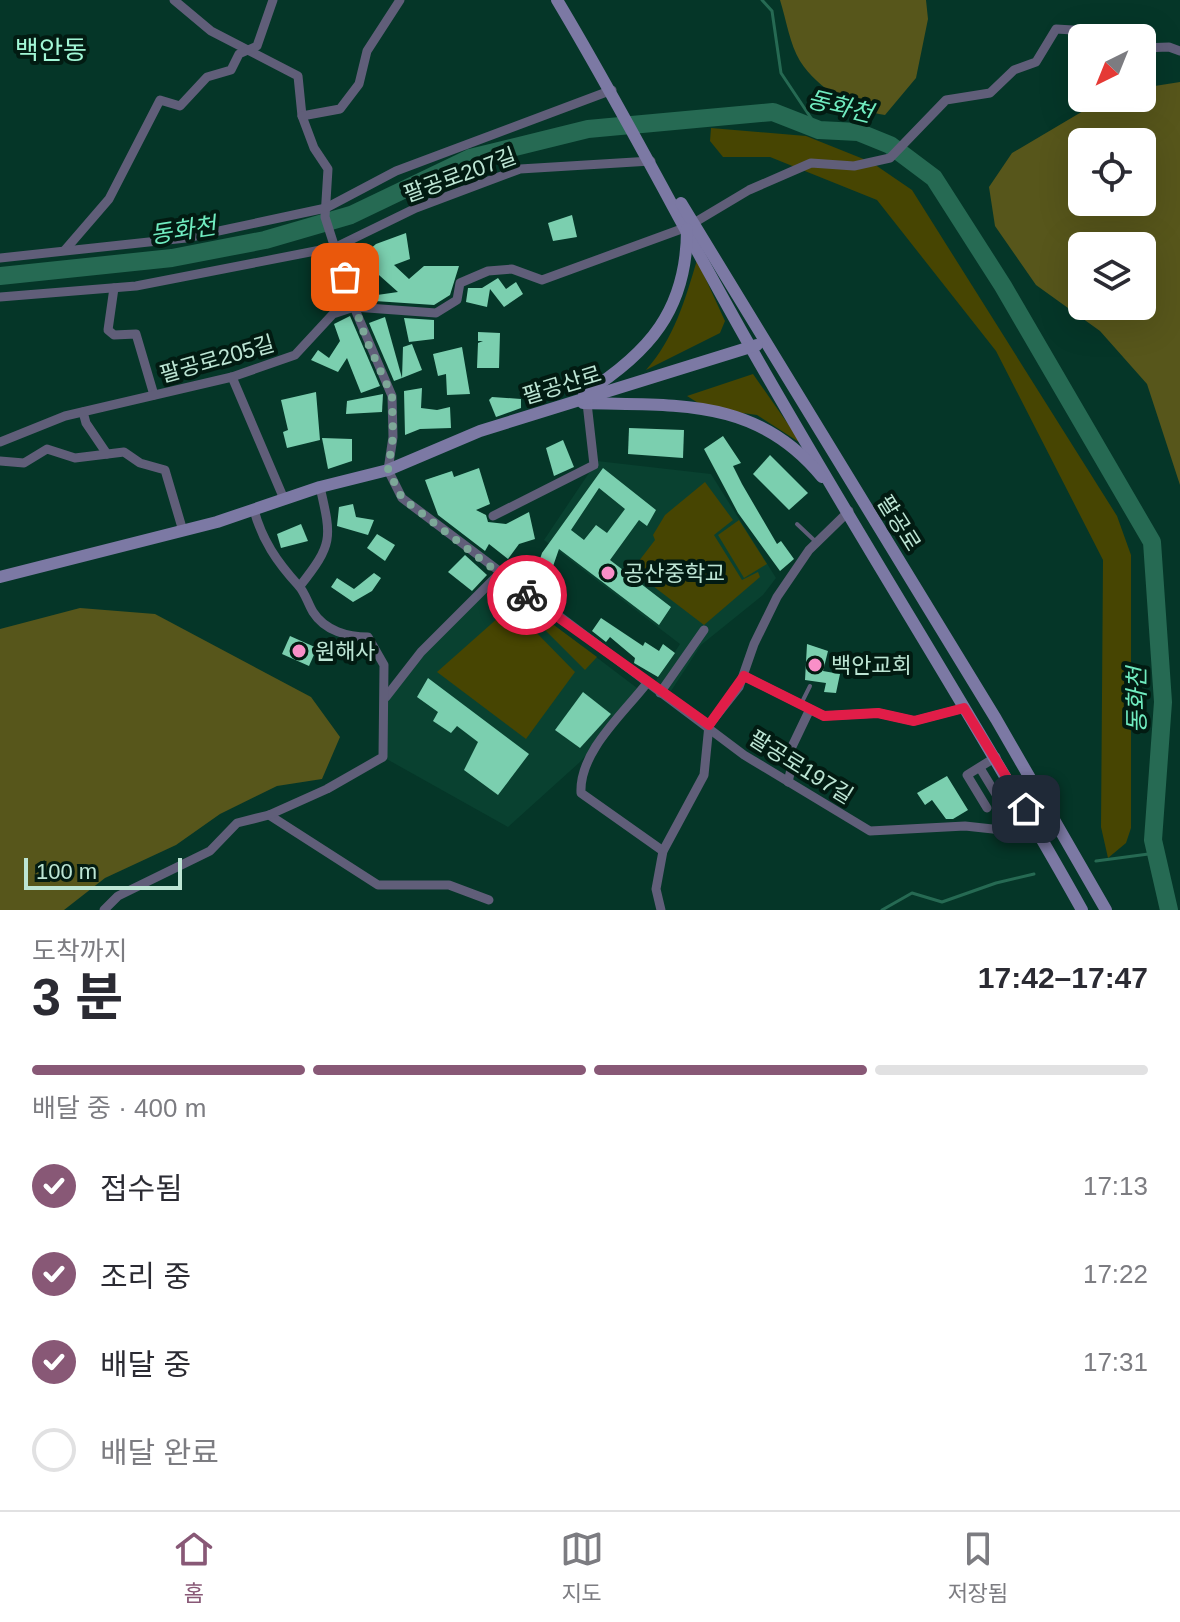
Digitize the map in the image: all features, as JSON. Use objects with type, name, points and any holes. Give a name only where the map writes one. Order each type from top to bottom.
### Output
[{"type":"main road","name":"팔공로","points":[[557,0],[651,161],[764,341],[1106,910]]},
{"type":"main road","name":"팔공로","points":[[691,225],[751,348],[996,757],[1082,910]]},
{"type":"main road","points":[[571,403],[635,359],[648,345],[682,280],[691,225]]},
{"type":"main road","name":"팔공산로","points":[[0,577],[183,531],[320,487],[388,470],[480,431],[751,348],[764,341]]},
{"type":"main road","points":[[571,403],[688,404],[739,418],[776,437],[814,468],[849,511]]},
{"type":"street","points":[[174,0],[211,31],[298,76],[302,116],[314,148],[328,169],[326,213],[335,245],[354,307],[392,396],[393,437],[388,470]]},
{"type":"street","points":[[65,250],[109,199],[160,100],[180,106],[207,77],[231,70],[239,54],[257,46],[273,0]]},
{"type":"street","points":[[302,116],[340,109],[359,84],[367,51],[400,0]]},
{"type":"street","points":[[354,307],[436,313],[457,300],[460,283],[488,271],[512,269],[542,280],[691,225],[749,190],[811,163],[854,166],[890,158],[946,100],[990,93],[1014,70],[1036,62],[1056,29],[1068,30]]},
{"type":"street","points":[[1156,47],[1180,51]]},
{"type":"street","points":[[3,256],[186,238],[326,213],[396,171],[612,90]]},
{"type":"street","name":"팔공로207길","points":[[0,297],[114,288],[335,245],[416,208],[520,169],[651,161]]},
{"type":"street","points":[[114,288],[108,330],[114,335],[136,334],[154,395]]},
{"type":"street","name":"팔공로205길","points":[[0,442],[83,412],[232,377],[295,355],[333,314],[354,307]]},
{"type":"street","points":[[232,377],[284,499]]},
{"type":"street","points":[[493,516],[594,465],[587,403]]},
{"type":"street","points":[[83,412],[86,423],[107,454]]},
{"type":"street","points":[[0,461],[24,463],[47,449],[75,458],[124,452],[140,463],[165,470],[183,531]]},
{"type":"street","name":"팔공로197길","points":[[388,470],[402,498],[499,574],[660,693],[709,725],[744,755],[870,831],[965,826],[1009,828],[1040,834]]},
{"type":"street","points":[[300,586],[323,557],[330,531],[320,487]]},
{"type":"street","points":[[104,910],[118,896],[210,851],[237,823],[269,815],[327,789],[383,757],[384,665],[368,637],[346,637],[315,616],[300,586],[286,574],[261,535],[254,510]]},
{"type":"street","points":[[661,910],[656,889],[663,851],[704,775],[709,725],[744,676],[754,644],[777,597],[817,543],[849,511]]},
{"type":"street","points":[[386,697],[421,652],[499,574]]},
{"type":"street","points":[[660,693],[704,630]]},
{"type":"street","points":[[744,676],[824,716],[878,713],[914,721],[964,708]]},
{"type":"street","points":[[647,683],[593,752],[580,774],[581,793],[663,851]]},
{"type":"street","points":[[788,782],[792,765],[787,757],[806,707]]},
{"type":"street","points":[[987,808],[967,775],[996,757]]},
{"type":"street","points":[[980,768],[1011,819],[1009,828]]},
{"type":"street","points":[[269,815],[378,885],[449,885],[489,900]]},
{"type":"street","points":[[1040,834],[1057,825]]},
{"type":"lane","points":[[797,524],[817,543]]},
{"type":"lane","points":[[806,707],[810,686]]},
{"type":"shaded area","points":[[780,0],[926,0],[928,19],[916,78],[885,115],[838,97],[817,81],[800,61]]},
{"type":"shaded area","points":[[1180,82],[1180,485],[1147,384],[1100,331],[1085,320],[1156,320],[1156,232],[1068,232],[1068,308],[1036,285],[995,226],[989,187],[1012,153],[1081,112],[1156,112],[1156,86]]},
{"type":"shaded area","points":[[711,128],[806,136],[871,162],[912,190],[1117,516],[1131,555],[1131,828],[1126,843],[1108,858],[1101,827],[1103,560],[996,351],[877,200],[770,157],[723,157],[710,141]]},
{"type":"shaded area","points":[[697,260],[725,321],[720,333],[646,370],[671,332]]},
{"type":"shaded area","points":[[753,374],[802,444],[757,415],[706,408],[687,396]]},
{"type":"shaded area","points":[[597,461],[711,474],[776,578],[763,595],[701,645],[671,691],[656,681],[680,644],[544,540]]},
{"type":"shaded area","points":[[705,482],[733,520],[714,535],[742,580],[758,572],[760,577],[704,625],[632,570],[655,540],[653,535],[665,515]]},
{"type":"shaded area","points":[[739,520],[767,564],[744,578],[718,535]]},
{"type":"shaded area","points":[[488,575],[641,691],[580,762],[508,827],[383,757],[386,697],[493,579]]},
{"type":"shaded area","points":[[80,608],[155,614],[311,697],[340,737],[322,779],[277,786],[220,814],[176,845],[105,878],[64,910],[0,910],[0,629]]},
{"type":"shaded area","points":[[499,617],[528,624],[575,672],[526,739],[437,672]]},
{"type":"shaded area","points":[[543,617],[597,657],[585,670],[538,623]]},
{"type":"building","points":[[572,215],[577,237],[553,241],[548,223]]},
{"type":"building","points":[[406,233],[410,259],[394,265],[409,279],[424,266],[459,266],[450,295],[434,305],[360,300],[348,255],[359,251],[360,258],[376,244]],"holes":[[[361,259],[398,292],[370,296]]]},
{"type":"building","points":[[498,278],[506,289],[516,282],[523,294],[504,307],[490,289],[487,307],[466,302],[468,288],[482,288]]},
{"type":"building","points":[[350,316],[380,386],[361,393],[347,358],[338,372],[311,360],[318,350],[329,358],[340,341],[334,324]]},
{"type":"building","points":[[385,317],[402,378],[394,381],[369,323]]},
{"type":"building","points":[[404,318],[434,320],[434,339],[409,342]]},
{"type":"building","points":[[478,332],[500,333],[499,368],[477,368],[478,343],[483,341],[478,341]]},
{"type":"building","points":[[412,344],[422,370],[402,378],[403,347]]},
{"type":"building","points":[[462,347],[470,394],[447,395],[446,374],[438,376],[433,354]]},
{"type":"building","points":[[422,388],[421,408],[437,410],[450,407],[451,428],[420,429],[405,435],[404,391]]},
{"type":"building","points":[[316,392],[320,440],[287,448],[283,432],[288,430],[281,400]]},
{"type":"building","points":[[383,394],[382,412],[346,414],[347,401]]},
{"type":"building","points":[[492,397],[521,399],[521,408],[496,417],[489,400]]},
{"type":"building","points":[[629,428],[684,430],[683,458],[628,454]]},
{"type":"building","points":[[723,436],[741,463],[733,466],[742,484],[777,544],[781,541],[794,559],[780,571],[738,513],[704,449]]},
{"type":"building","points":[[322,438],[352,439],[352,461],[328,469]]},
{"type":"building","points":[[563,440],[574,467],[554,476],[546,448]]},
{"type":"building","points":[[770,455],[808,493],[789,510],[753,474]]},
{"type":"building","points":[[479,468],[490,504],[476,510],[486,515],[488,522],[506,524],[529,512],[535,539],[519,544],[508,559],[489,544],[485,551],[438,515],[425,480],[452,471],[454,477]]},
{"type":"building","name":"공산중학교","points":[[603,468],[656,510],[647,526],[639,520],[610,560],[671,607],[659,625],[559,549],[543,595],[509,569],[515,558],[537,568],[542,553]],"holes":[[[599,488],[625,509],[607,533],[596,525],[584,540],[571,530]]]},
{"type":"building","points":[[353,504],[356,517],[374,520],[368,535],[337,526],[339,507]]},
{"type":"building","points":[[301,524],[308,541],[281,548],[277,534]]},
{"type":"building","points":[[377,534],[395,545],[385,561],[367,548]]},
{"type":"building","points":[[465,555],[487,575],[472,591],[448,572]]},
{"type":"building","points":[[374,573],[381,578],[372,591],[353,602],[331,587],[337,578],[354,589]]},
{"type":"building","points":[[601,618],[643,646],[645,642],[659,651],[663,644],[675,653],[658,677],[634,663],[635,658],[610,637],[606,642],[592,631]]},
{"type":"building","name":"원해사","points":[[290,636],[317,648],[309,666],[282,654]]},
{"type":"building","name":"백안교회","points":[[807,644],[828,651],[823,671],[840,674],[836,693],[824,692],[826,683],[805,680]]},
{"type":"building","points":[[428,678],[529,754],[498,795],[464,770],[478,742],[457,726],[451,733],[433,721],[438,712],[417,697]]},
{"type":"building","points":[[583,692],[611,714],[580,748],[555,730]]},
{"type":"building","points":[[947,776],[968,810],[953,819],[946,819],[932,800],[925,805],[917,793]]},
{"type":"waterway","points":[[762,0],[772,11],[781,73],[819,130]]},
{"type":"waterway","name":"동화천","points":[[0,276],[172,258],[265,240],[351,215],[470,158],[588,129],[773,112],[819,130],[858,132],[890,145],[934,178],[1003,286],[1152,542],[1163,702],[1153,840],[1169,910]]},
{"type":"waterway","points":[[1096,861],[1156,853]]},
{"type":"waterway","points":[[882,910],[912,893],[942,902],[996,883],[1034,874]]},
{"type":"way so far","points":[[345,277],[366,339],[392,396],[393,437],[388,470],[402,498],[527,595]]},
{"type":"place","name":"공산중학교","points":[[608,573]]},
{"type":"place","name":"원해사","points":[[299,651]]},
{"type":"place","name":"백안교회","points":[[815,665]]},
{"type":"district","name":"백안동","points":[[51,50]]},
{"type":"route","points":[[527,595],[660,693],[709,725],[744,676],[824,716],[844,718],[878,713],[914,721],[964,708],[1026,809]]}]
